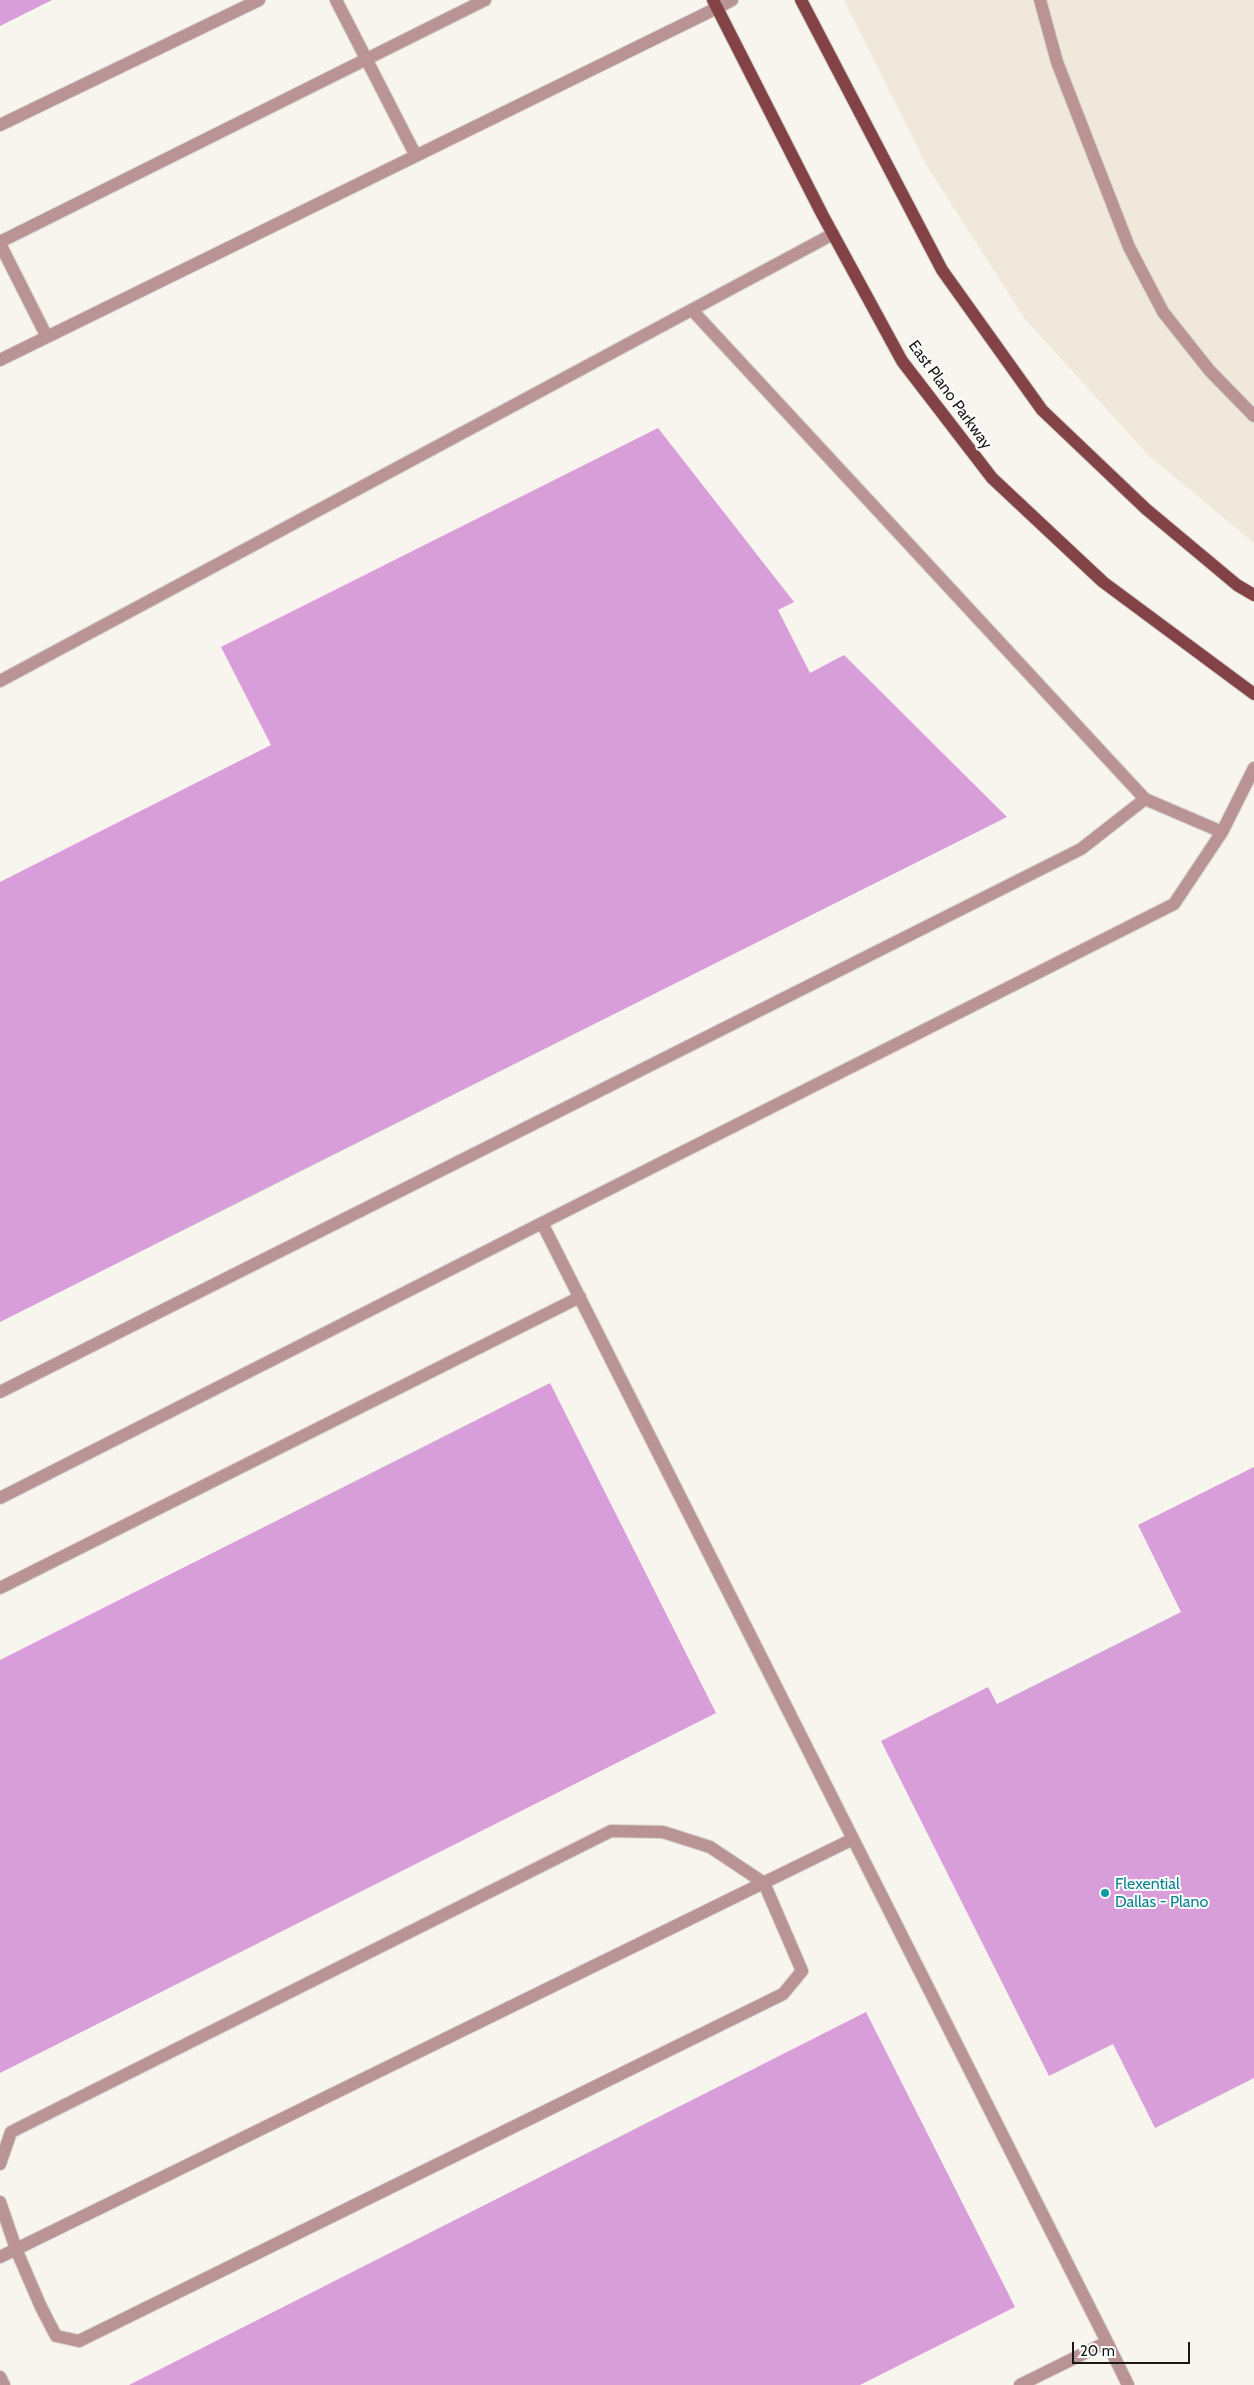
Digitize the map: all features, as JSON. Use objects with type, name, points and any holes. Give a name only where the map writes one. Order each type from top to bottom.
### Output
[{"type":"main road","points":[[801,0],[942,270],[1042,410],[1146,509],[1237,585],[1254,595]]},
{"type":"main road","name":"East Plano Parkway","points":[[715,4],[833,234],[902,361],[992,478],[1103,582],[1254,694]]},
{"type":"street","points":[[0,126],[259,0]]},
{"type":"street","points":[[336,0],[416,156]]},
{"type":"street","points":[[47,337],[0,243],[485,0]]},
{"type":"street","points":[[0,360],[416,156],[715,4],[732,0]]},
{"type":"street","points":[[1040,0],[1057,62],[1129,247],[1163,312],[1210,371],[1254,416]]},
{"type":"street","points":[[0,681],[833,234]]},
{"type":"street","points":[[692,310],[1145,799],[1222,832]]},
{"type":"street","points":[[0,1498],[1174,904],[1222,832],[1254,768]]},
{"type":"street","points":[[0,1392],[1081,849],[1145,799]]},
{"type":"street","points":[[542,1223],[1128,2385]]},
{"type":"street","points":[[0,1588],[580,1297]]},
{"type":"street","points":[[0,2164],[11,2132],[611,1831],[663,1832],[710,1846],[764,1883],[802,1971],[783,1994],[79,2341],[56,2336],[41,2307],[16,2249],[0,2202]]},
{"type":"street","points":[[0,2257],[853,1839]]},
{"type":"street","points":[[1020,2385],[1107,2342]]},
{"type":"street","points":[[0,2377],[4,2385]]},
{"type":"shaded area","points":[[844,0],[1254,0],[1254,543],[1150,457],[1025,319],[925,163]]},
{"type":"building","points":[[0,0],[52,0],[0,26]]},
{"type":"building","points":[[658,428],[794,602],[778,610],[810,673],[844,655],[1007,817],[0,1322],[0,882],[271,745],[221,647]]},
{"type":"building","points":[[550,1383],[716,1713],[0,2073],[0,1660]]},
{"type":"building","name":"Flexential Dallas - Plano","points":[[1254,1467],[1254,2078],[1155,2128],[1113,2044],[1049,2076],[881,1741],[988,1687],[997,1704],[1181,1612],[1138,1525]]},
{"type":"building","points":[[866,2012],[1015,2307],[860,2385],[129,2385]]},
{"type":"place","name":"Flexential Dallas - Plano","points":[[1105,1893]]}]
